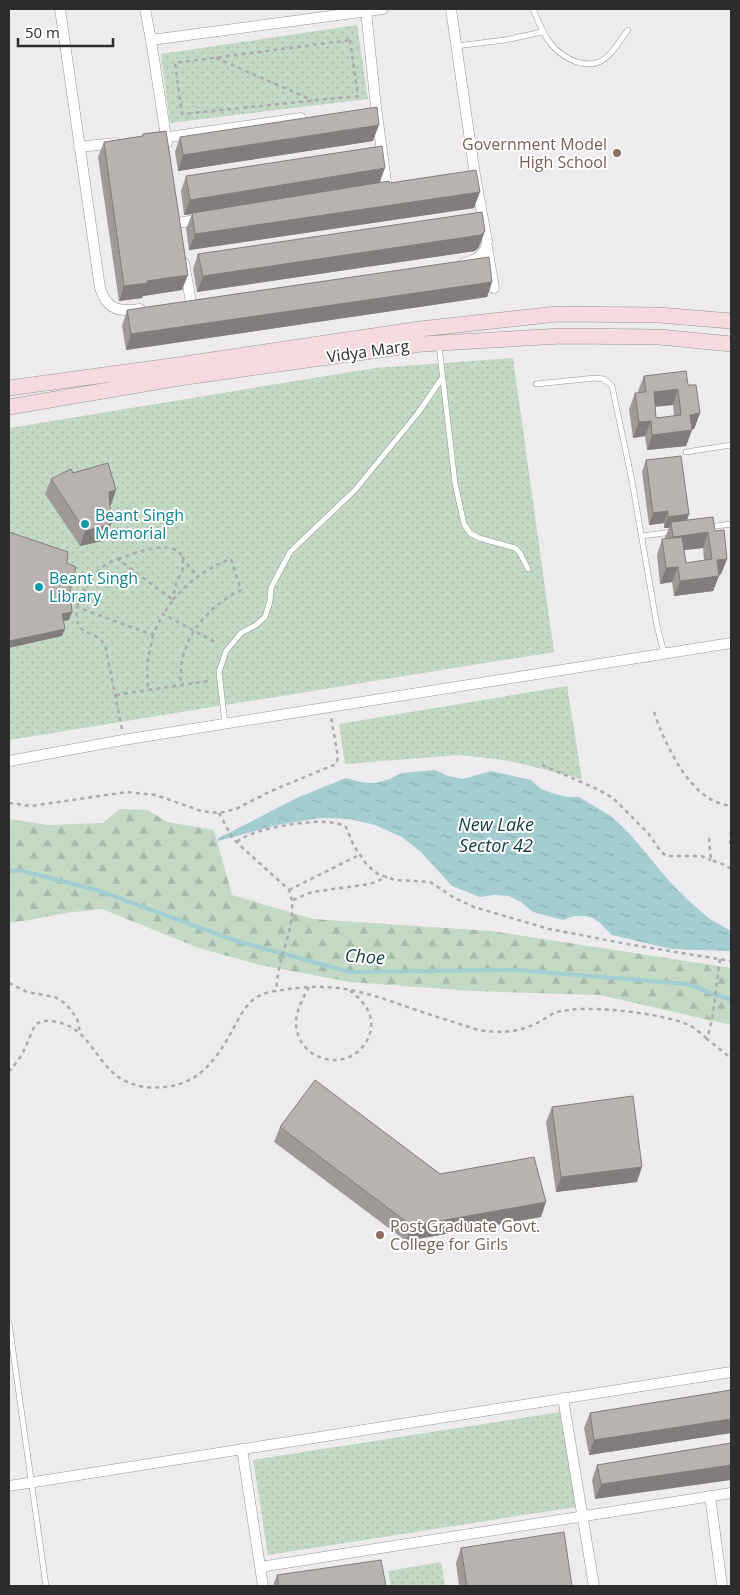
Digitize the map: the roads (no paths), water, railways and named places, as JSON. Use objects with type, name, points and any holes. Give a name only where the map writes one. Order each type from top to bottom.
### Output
[{"type":"main road","name":"Vidya Marg","points":[[9,388],[420,329],[557,314],[659,315],[731,321]]},
{"type":"main road","name":"Vidya Marg","points":[[9,407],[179,378],[422,344],[562,336],[660,337],[731,344]]},
{"type":"street","points":[[60,9],[102,296],[110,305],[118,310],[127,311],[155,307]]},
{"type":"street","points":[[145,9],[169,157]]},
{"type":"street","points":[[151,40],[384,9]]},
{"type":"street","points":[[451,9],[470,176],[486,228],[494,288]]},
{"type":"street","points":[[366,11],[371,108],[387,190]]},
{"type":"street","points":[[147,140],[309,117]]},
{"type":"street","points":[[79,148],[128,142]]},
{"type":"street","points":[[178,223],[216,217]]},
{"type":"street","points":[[454,264],[478,258],[487,246]]},
{"type":"street","points":[[182,249],[191,302]]},
{"type":"street","points":[[9,761],[123,740],[731,643]]},
{"type":"street","points":[[9,1486],[731,1372]]},
{"type":"street","points":[[563,1398],[594,1586]]},
{"type":"street","points":[[242,1449],[263,1586]]},
{"type":"street","points":[[260,1567],[731,1493]]},
{"type":"street","points":[[710,1496],[722,1586]]},
{"type":"lane","points":[[533,9],[542,32],[557,51],[567,59],[591,64],[600,62],[606,58],[628,30]]},
{"type":"lane","points":[[456,46],[505,40],[542,32]]},
{"type":"lane","points":[[438,343],[455,483],[464,524],[470,533],[479,538],[514,548],[520,553],[528,569]]},
{"type":"lane","points":[[225,724],[219,672],[226,652],[241,634],[265,617],[272,588],[290,552],[355,490],[418,413],[442,378]]},
{"type":"lane","points":[[536,384],[595,378],[604,379],[612,386],[657,626],[664,653]]},
{"type":"lane","points":[[686,452],[731,445]]},
{"type":"lane","points":[[704,527],[731,524]]},
{"type":"lane","points":[[641,536],[677,531]]},
{"type":"lane","points":[[9,1323],[46,1586]]},
{"type":"water","name":"New Lake Sector 42","points":[[435,770],[448,776],[463,779],[491,771],[531,780],[541,789],[555,794],[579,797],[612,817],[630,834],[670,882],[690,902],[710,919],[731,931],[731,951],[671,949],[612,935],[593,918],[574,916],[563,920],[533,912],[521,902],[509,896],[494,895],[480,897],[452,886],[421,852],[402,837],[375,825],[350,819],[319,818],[277,825],[218,841],[217,839],[299,797],[346,778],[360,782],[375,783],[390,779],[401,773]]},
{"type":"waterway","name":"Choe","points":[[9,871],[19,870],[97,890],[236,941],[350,972],[517,970],[687,984],[731,1000]]},
{"type":"place","name":"Government Model High School","points":[[617,153]]},
{"type":"place","name":"Beant Singh Memorial","points":[[85,524]]},
{"type":"place","name":"Beant Singh Library","points":[[39,587]]},
{"type":"place","name":"Post Graduate Govt. College for Girls","points":[[380,1235]]}]
